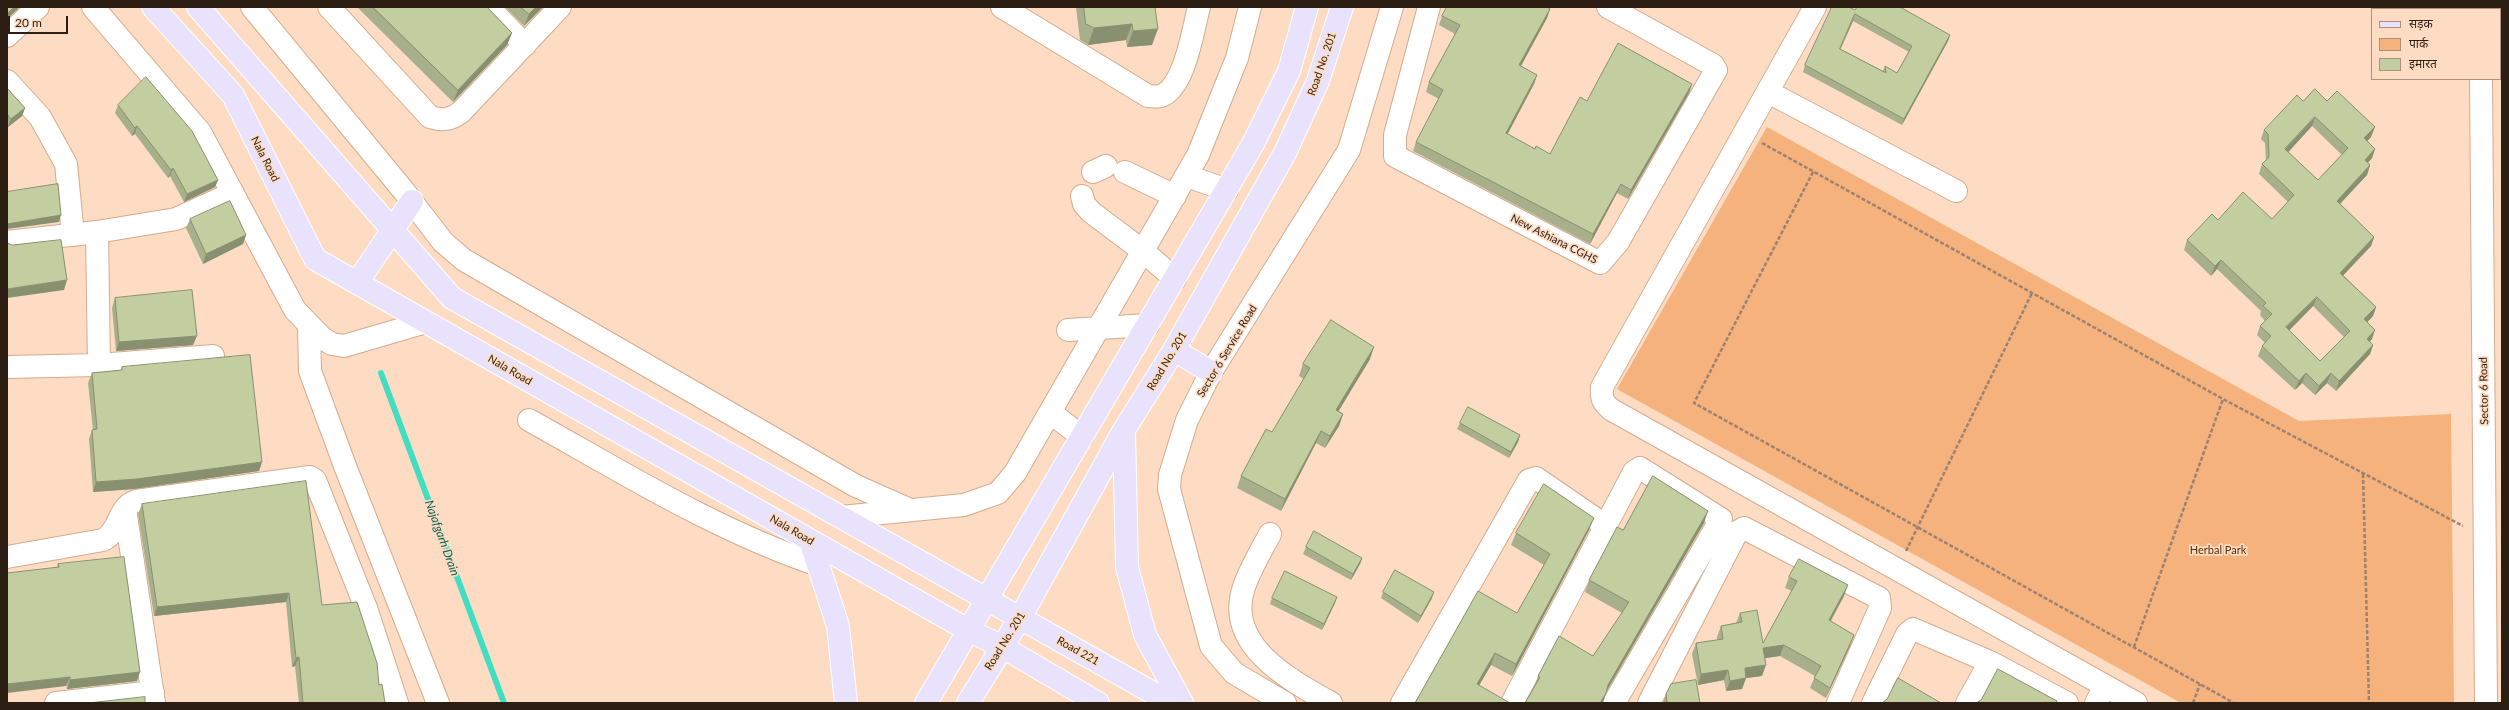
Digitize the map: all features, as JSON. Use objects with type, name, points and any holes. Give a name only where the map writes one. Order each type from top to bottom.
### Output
[{"type":"main road","name":"Nala Road","points":[[153,7],[233,95],[315,259],[968,630],[1001,646],[1098,703]]},
{"type":"main road","points":[[198,7],[452,298],[986,599]]},
{"type":"main road","points":[[926,703],[1253,144],[1289,71],[1307,7]]},
{"type":"main road","name":"Road No. 201","points":[[968,703],[1001,646],[1020,618],[1124,430],[1174,350],[1285,153],[1318,81],[1342,7]]},
{"type":"main road","points":[[357,283],[412,201]]},
{"type":"main road","points":[[1174,350],[1211,372]]},
{"type":"main road","points":[[1124,430],[1127,567],[1145,635],[1182,703]]},
{"type":"main road","points":[[810,540],[838,626],[846,703]]},
{"type":"main road","name":"Road 221","points":[[986,599],[1171,703]]},
{"type":"street","points":[[7,36],[38,7]]},
{"type":"street","points":[[93,7],[200,132],[295,310],[308,327],[332,344],[344,346],[426,322]]},
{"type":"street","points":[[252,7],[444,242],[464,260],[856,486],[908,509]]},
{"type":"street","points":[[329,7],[430,116],[440,121],[452,118],[461,112],[560,7]]},
{"type":"street","points":[[488,7],[525,45]]},
{"type":"street","points":[[1002,7],[1148,96],[1161,96],[1170,89],[1180,75],[1186,60],[1199,7]]},
{"type":"street","points":[[841,517],[908,509],[950,508],[980,501],[998,493],[1015,473],[1198,155],[1237,58],[1250,7]]},
{"type":"street","name":"Sector 6 Service Road","points":[[1285,703],[1234,674],[1211,646],[1169,489],[1170,475],[1187,420],[1211,372],[1349,150],[1392,7]]},
{"type":"street","name":"New Ashiana CGHS","points":[[1429,7],[1395,135],[1395,156],[1600,263],[1618,242],[1716,70],[1713,65],[1608,7]]},
{"type":"street","points":[[1815,7],[1746,134],[1602,387],[1601,397],[1612,410],[1897,570],[2101,694],[2136,703]]},
{"type":"street","name":"Sector 6 Road","points":[[2481,80],[2486,703]]},
{"type":"street","points":[[7,81],[40,116],[66,164],[74,235]]},
{"type":"street","points":[[1768,92],[1956,191]]},
{"type":"street","points":[[1108,170],[1175,196]]},
{"type":"street","points":[[1186,176],[1227,190]]},
{"type":"street","points":[[7,242],[97,232],[176,219],[233,193]]},
{"type":"street","points":[[1082,196],[1084,204],[1091,212],[1143,251],[1175,279]]},
{"type":"street","points":[[97,232],[99,365]]},
{"type":"street","points":[[1068,330],[1148,324]]},
{"type":"street","points":[[308,327],[310,371],[345,466],[438,703]]},
{"type":"street","points":[[7,367],[99,365],[213,356]]},
{"type":"street","points":[[1050,412],[1082,437]]},
{"type":"street","points":[[530,420],[697,514],[769,548],[818,566]]},
{"type":"street","points":[[1512,703],[1634,472],[1640,468],[1721,519],[1614,703]]},
{"type":"street","points":[[7,557],[103,540],[111,534],[125,509],[125,506],[136,501],[310,477],[315,480],[366,608],[396,703]]},
{"type":"street","points":[[1402,703],[1529,480],[1536,478],[1606,526]]},
{"type":"street","points":[[56,703],[153,698],[125,509]]},
{"type":"street","points":[[1649,703],[1737,532],[1744,528],[1879,598],[1880,608],[1838,703]]},
{"type":"street","points":[[1270,534],[1244,587],[1241,602],[1243,625],[1251,642],[1267,661],[1283,674],[1332,703]]},
{"type":"street","points":[[1873,703],[1910,630],[1913,629],[1990,662],[2066,703]]},
{"type":"street","points":[[1967,703],[1990,662]]},
{"type":"path","points":[[1746,134],[2223,399],[2485,537]]},
{"type":"path","points":[[1813,172],[1694,403],[2234,703]]},
{"type":"path","points":[[1897,570],[2032,293]]},
{"type":"path","points":[[2134,648],[2223,399]]},
{"type":"path","points":[[2363,473],[2369,703]]},
{"type":"path","points":[[2193,703],[2200,684]]},
{"type":"green space","name":"Herbal Park","points":[[1767,127],[2299,421],[2451,414],[2454,703],[2181,703],[1617,389]]},
{"type":"building","points":[[7,7],[14,7],[7,14]]},
{"type":"building","points":[[373,7],[487,7],[512,33],[458,90]]},
{"type":"building","points":[[521,7],[536,7],[529,14]]},
{"type":"building","points":[[1084,7],[1155,7],[1158,29],[1133,31],[1132,24],[1094,28],[1086,24]]},
{"type":"building","points":[[1447,7],[1547,7],[1550,9],[1519,65],[1537,75],[1506,133],[1535,149],[1536,146],[1550,154],[1580,97],[1587,101],[1618,43],[1692,84],[1631,190],[1621,184],[1593,234],[1416,142],[1443,90],[1429,82],[1460,25],[1442,16]]},
{"type":"building","points":[[1832,7],[1849,7],[1855,10],[1857,7],[1900,7],[1950,35],[1904,119],[1805,65]],"holes":[[[1855,14],[1912,46],[1897,73],[1885,66],[1886,73],[1840,49]]]},
{"type":"building","points":[[146,77],[192,131],[218,180],[187,194],[173,168],[171,170],[137,126],[135,128],[118,105]]},
{"type":"building","points":[[7,88],[25,108],[11,119],[7,114]]},
{"type":"building","points":[[2315,89],[2327,101],[2337,91],[2375,127],[2364,138],[2375,149],[2365,160],[2370,165],[2337,201],[2374,237],[2340,273],[2376,307],[2364,319],[2375,330],[2367,339],[2373,345],[2339,381],[2331,373],[2319,386],[2306,373],[2299,381],[2262,346],[2271,336],[2260,326],[2272,314],[2263,306],[2266,303],[2221,260],[2215,266],[2187,240],[2212,214],[2218,220],[2243,192],[2272,219],[2294,195],[2262,164],[2269,157],[2268,134],[2264,130],[2297,95],[2303,101]],"holes":[[[2315,117],[2348,148],[2318,180],[2285,149]],[[2317,297],[2350,331],[2320,361],[2286,327]]]},
{"type":"building","points":[[58,184],[61,215],[7,224],[7,192]]},
{"type":"building","points":[[230,201],[246,235],[206,254],[190,219]]},
{"type":"building","points":[[61,240],[67,280],[7,289],[7,243],[12,245]]},
{"type":"building","points":[[192,290],[197,336],[119,342],[115,298]]},
{"type":"building","points":[[1331,320],[1374,347],[1336,410],[1343,414],[1330,436],[1321,431],[1285,499],[1241,476],[1266,429],[1272,432],[1310,368],[1303,364]]},
{"type":"building","points":[[250,355],[262,462],[137,479],[96,482],[92,430],[97,429],[92,373],[122,370],[122,367]]},
{"type":"building","points":[[1468,407],[1520,435],[1511,452],[1460,423]]},
{"type":"building","points":[[1653,476],[1708,511],[1608,685],[1606,693],[1600,703],[1525,703],[1540,677],[1538,676],[1559,636],[1593,656],[1629,602],[1589,580],[1617,527],[1623,530]]},
{"type":"building","points":[[306,481],[322,605],[357,602],[377,663],[379,685],[382,684],[385,703],[303,703],[299,657],[296,658],[289,593],[157,607],[142,504]]},
{"type":"building","points":[[1544,484],[1594,518],[1516,664],[1495,653],[1477,684],[1510,703],[1415,703],[1478,591],[1517,613],[1550,554],[1516,533]]},
{"type":"building","points":[[1314,531],[1362,558],[1353,574],[1306,547]]},
{"type":"building","points":[[124,557],[140,672],[70,680],[70,677],[7,684],[7,573],[59,567],[58,564]]},
{"type":"building","points":[[1799,559],[1848,585],[1829,620],[1854,635],[1830,688],[1814,678],[1821,666],[1784,645],[1763,648],[1766,665],[1745,668],[1746,678],[1730,681],[1728,670],[1701,674],[1696,643],[1723,639],[1721,626],[1742,622],[1740,613],[1757,610],[1763,643],[1797,581],[1789,577]]},
{"type":"building","points":[[1395,570],[1434,592],[1421,616],[1383,592]]},
{"type":"building","points":[[1285,571],[1337,597],[1324,624],[1272,598]]},
{"type":"building","points":[[1998,669],[2057,701],[2056,703],[1976,703],[1981,700]]},
{"type":"building","points":[[1898,678],[1941,703],[1882,703],[1887,699]]},
{"type":"building","points":[[1696,680],[1700,703],[1667,703],[1666,694],[1671,684]]},
{"type":"building","points":[[145,697],[145,703],[89,703]]},
{"type":"waterway","name":"Najafgarh Drain","points":[[381,373],[504,703]]}]
